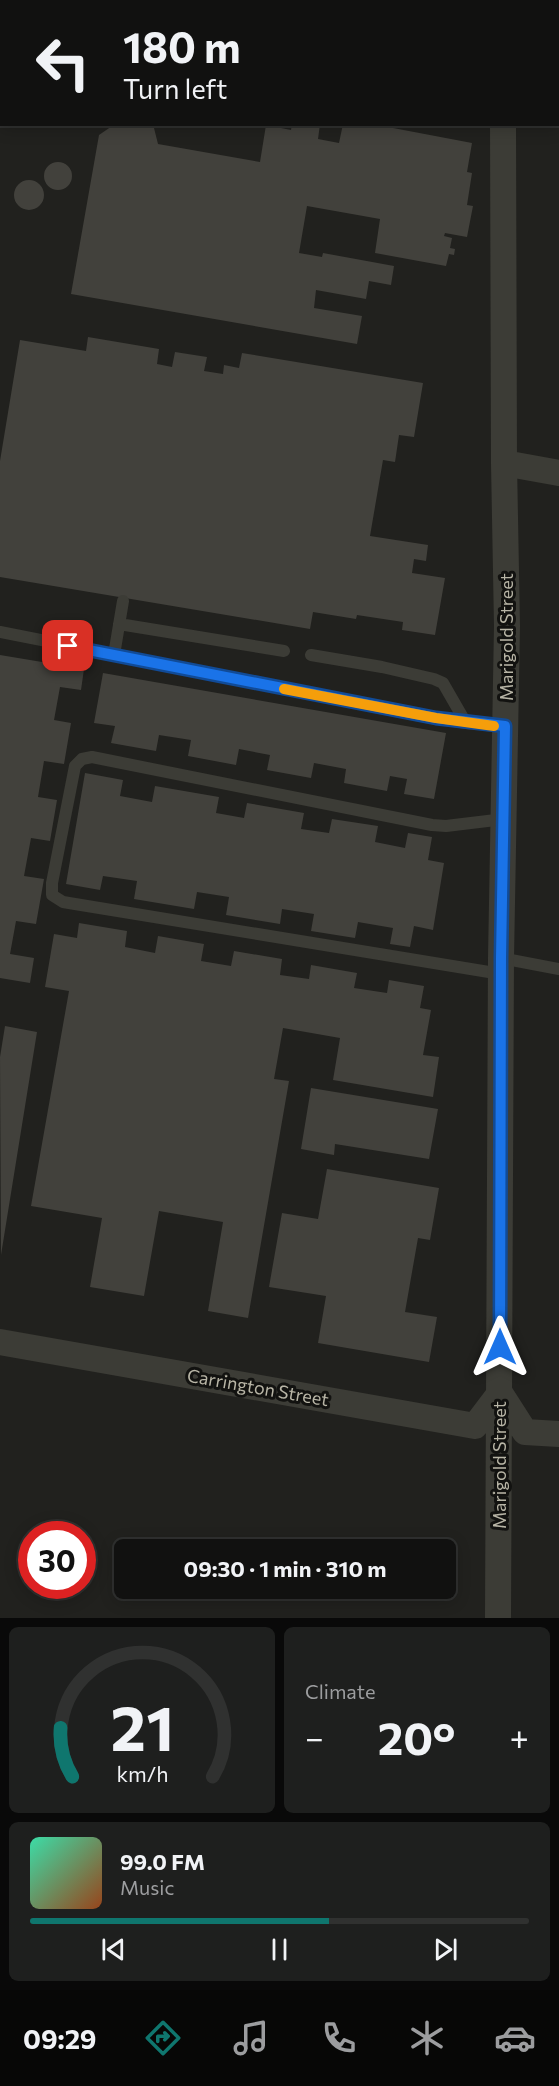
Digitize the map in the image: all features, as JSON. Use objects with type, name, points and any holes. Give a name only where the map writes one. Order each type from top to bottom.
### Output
[{"type":"street","name":"Marigold Street","points":[[498,1618],[501,966],[507,626],[503,126]]},
{"type":"street","points":[[504,463],[559,473]]},
{"type":"street","name":"Carrington Street","points":[[0,1342],[475,1426],[500,1393]]},
{"type":"street","points":[[500,1393],[525,1432],[559,1434]]},
{"type":"lane","points":[[114,655],[123,601]]},
{"type":"lane","points":[[119,624],[284,651]]},
{"type":"lane","points":[[0,632],[466,723],[505,726]]},
{"type":"lane","points":[[311,655],[382,667],[434,679],[443,683],[466,723]]},
{"type":"lane","points":[[504,819],[446,826],[432,825],[92,757],[82,759],[75,766],[52,883],[52,895],[63,902],[75,904],[501,966],[559,969]]},
{"type":"shaded area","points":[[0,126],[559,126],[559,1618],[0,1618]]},
{"type":"building","points":[[112,126],[154,126],[158,144],[260,162],[266,126],[291,130],[292,126],[320,126],[318,139],[339,143],[343,126],[383,126],[472,143],[467,172],[472,173],[467,205],[473,206],[467,237],[445,233],[444,236],[452,238],[450,248],[455,249],[454,255],[449,254],[446,266],[375,253],[380,219],[307,206],[299,253],[322,257],[323,253],[394,266],[391,285],[369,281],[366,299],[316,290],[314,308],[362,316],[357,344],[71,294],[99,135]]},
{"type":"building","points":[[58,162],[68,166],[72,176],[68,186],[58,190],[48,186],[44,176],[48,166]]},
{"type":"building","points":[[29,180],[40,184],[44,195],[40,206],[29,210],[18,206],[14,195],[18,184]]},
{"type":"building","points":[[88,337],[159,349],[157,364],[172,367],[175,352],[207,357],[204,371],[223,374],[224,365],[239,368],[242,353],[423,383],[414,437],[399,435],[395,462],[383,460],[370,536],[428,545],[426,561],[414,559],[412,573],[445,578],[435,635],[402,630],[403,622],[357,615],[356,619],[313,612],[310,629],[0,577],[0,461],[20,340],[86,351]]},
{"type":"building","points":[[0,655],[84,669],[81,690],[60,687],[54,720],[71,723],[64,764],[44,761],[38,797],[57,800],[50,841],[31,838],[24,876],[44,879],[36,924],[16,921],[10,954],[34,958],[30,983],[0,978]]},
{"type":"building","points":[[103,673],[446,733],[434,799],[404,794],[407,779],[390,776],[387,791],[344,783],[346,769],[314,763],[311,778],[267,770],[270,755],[239,749],[236,765],[188,756],[191,740],[159,735],[156,751],[111,743],[115,726],[94,723]]},
{"type":"building","points":[[85,773],[123,780],[120,796],[152,802],[155,786],[219,797],[216,813],[244,818],[247,803],[304,813],[301,829],[329,833],[332,819],[378,826],[375,842],[405,848],[408,833],[432,837],[428,860],[444,863],[433,930],[414,926],[410,947],[390,944],[393,928],[358,922],[355,938],[311,931],[314,914],[282,909],[280,924],[226,915],[229,897],[197,892],[194,909],[134,899],[137,881],[103,876],[100,890],[66,884]]},
{"type":"building","points":[[79,923],[127,931],[125,947],[155,953],[158,936],[204,944],[201,961],[231,966],[234,951],[282,959],[280,975],[309,979],[311,965],[357,973],[354,988],[387,993],[389,980],[424,986],[420,1008],[431,1010],[423,1055],[439,1057],[433,1097],[333,1080],[340,1038],[283,1028],[274,1079],[289,1081],[248,1318],[208,1311],[223,1222],[159,1211],[144,1296],[90,1287],[102,1218],[31,1206],[69,991],[45,987],[54,934],[77,938]]},
{"type":"building","points":[[5,1026],[37,1032],[1,1255],[0,1057]]},
{"type":"building","points":[[311,1088],[438,1109],[429,1159],[335,1144],[334,1155],[301,1149]]},
{"type":"building","points":[[327,1169],[439,1188],[430,1240],[418,1238],[405,1312],[437,1317],[429,1362],[318,1343],[326,1296],[269,1287],[282,1213],[318,1219]]},
{"type":"slow traffic","points":[[284,689],[436,718],[494,726]]},
{"type":"route","points":[[68,646],[436,718],[505,726],[501,958],[500,1347]]}]
